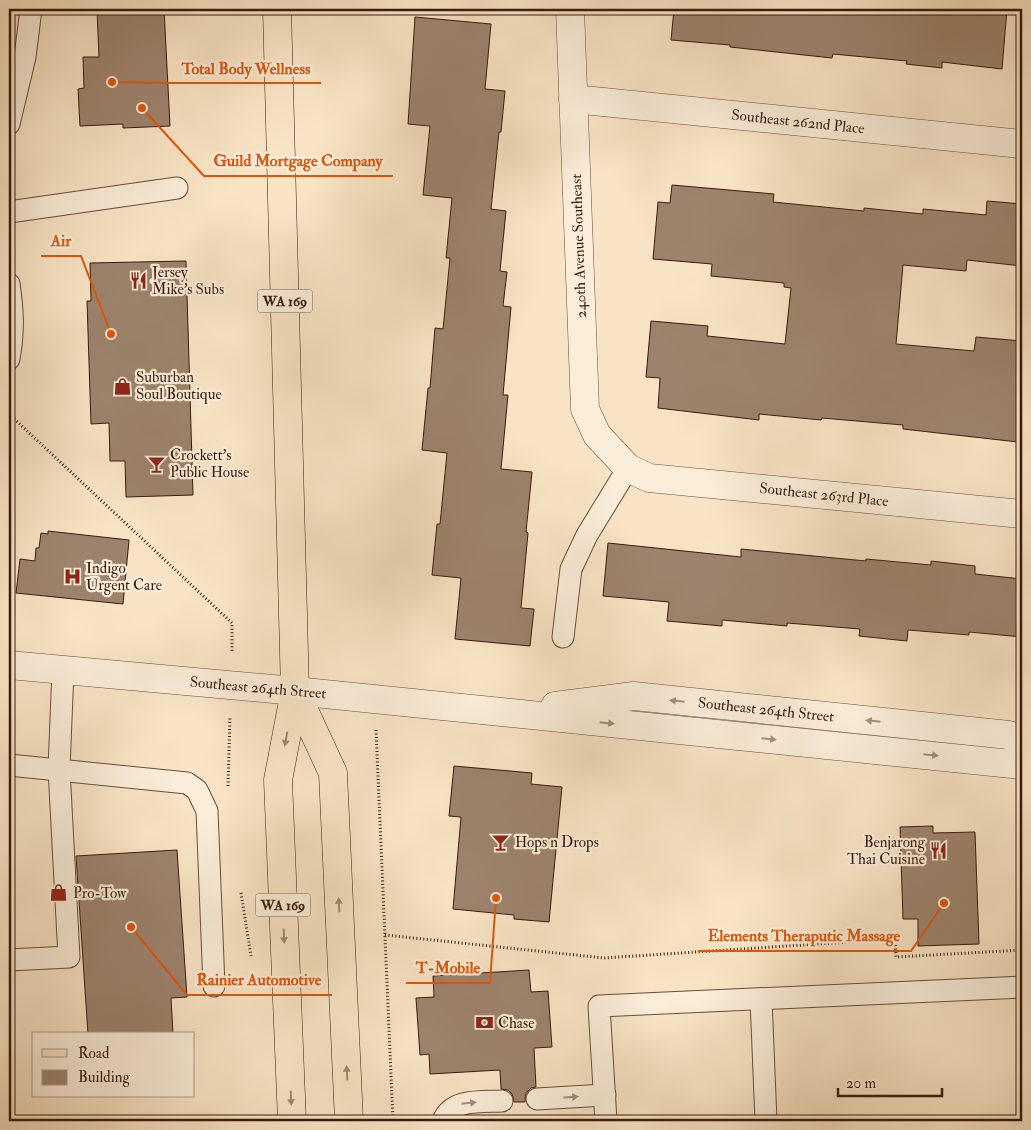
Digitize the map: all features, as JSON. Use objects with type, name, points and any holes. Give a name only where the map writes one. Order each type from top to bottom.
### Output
[{"type":"main road","name":"WA 169","points":[[277,9],[295,691],[278,780],[292,1121]]},
{"type":"main road","name":"WA 169","points":[[295,691],[333,773],[349,1121]]},
{"type":"street","name":"240th Avenue Southeast","points":[[570,9],[585,409],[598,435],[628,468]]},
{"type":"street","name":"Southeast 262nd Place","points":[[573,99],[1022,144]]},
{"type":"street","name":"Southeast 263rd Place","points":[[628,468],[650,478],[1022,514]]},
{"type":"street","name":"Southeast 264th Street","points":[[9,665],[295,691],[1022,765]]},
{"type":"street","name":"Southeast 264th Street","points":[[507,713],[634,696],[1009,735],[1022,745]]},
{"type":"lane","points":[[9,124],[24,57],[32,9]]},
{"type":"lane","points":[[9,212],[177,188]]},
{"type":"lane","points":[[9,284],[14,312],[9,359]]},
{"type":"lane","points":[[563,637],[571,569],[587,535],[628,468]]},
{"type":"lane","points":[[9,960],[69,957],[59,769],[63,670]]},
{"type":"lane","points":[[9,764],[187,782],[197,790],[207,811],[214,986]]},
{"type":"lane","points":[[606,1121],[600,1006],[1022,987]]},
{"type":"lane","points":[[760,998],[766,1121]]},
{"type":"lane","points":[[537,1099],[605,1095]]},
{"type":"lane","points":[[443,1121],[446,1114],[461,1104],[502,1101]]},
{"type":"path","points":[[9,414],[232,623],[232,686],[227,792]]},
{"type":"path","points":[[375,700],[393,1121]]},
{"type":"path","points":[[241,889],[251,958]]},
{"type":"path","points":[[385,935],[604,958],[895,940],[896,957],[1022,950]]},
{"type":"building","points":[[97,9],[164,9],[170,126],[123,128],[123,124],[80,126],[78,89],[84,88],[83,57],[99,57]]},
{"type":"building","points":[[674,9],[1007,9],[1002,69],[942,62],[942,68],[906,64],[907,61],[833,54],[832,58],[730,47],[730,45],[671,40]]},
{"type":"building","points":[[415,17],[491,24],[485,89],[505,91],[491,209],[506,211],[500,271],[507,272],[503,306],[511,307],[503,395],[508,395],[501,469],[532,472],[521,608],[534,609],[530,646],[455,639],[461,578],[432,575],[437,524],[440,524],[447,453],[422,450],[435,328],[443,329],[450,258],[446,258],[452,198],[423,195],[430,126],[408,124]]},
{"type":"building","points":[[672,185],[774,194],[773,202],[864,211],[864,208],[923,214],[923,209],[986,215],[987,201],[1022,204],[1022,266],[967,260],[966,271],[903,265],[896,344],[974,351],[976,337],[1022,341],[1022,399],[1018,442],[903,429],[903,425],[759,414],[759,420],[658,408],[660,378],[646,377],[651,321],[708,326],[707,336],[785,344],[791,288],[784,287],[784,283],[711,276],[712,264],[653,259],[658,202],[670,203]]},
{"type":"building","points":[[186,261],[193,495],[126,497],[125,461],[110,461],[109,423],[91,424],[87,301],[91,301],[90,263]]},
{"type":"building","name":"Indigo Urgent Care","points":[[48,531],[129,540],[123,604],[16,593],[20,559],[35,561],[36,548],[39,548],[41,533],[48,534]]},
{"type":"building","points":[[608,543],[741,557],[741,549],[866,561],[866,559],[931,565],[931,561],[975,566],[975,574],[1022,579],[1022,637],[969,632],[969,635],[908,630],[907,641],[859,636],[860,629],[787,623],[787,626],[722,620],[722,626],[667,621],[669,602],[603,596]]},
{"type":"building","points":[[454,766],[532,773],[531,784],[562,787],[549,922],[514,919],[514,915],[453,909],[461,817],[449,816]]},
{"type":"building","points":[[933,826],[933,833],[975,832],[979,944],[918,946],[918,919],[903,919],[900,827]]},
{"type":"building","points":[[177,850],[187,997],[171,998],[173,1032],[88,1032],[76,856]]},
{"type":"building","name":"Chase","points":[[529,970],[531,992],[548,991],[552,1047],[534,1048],[536,1087],[531,1088],[526,1093],[525,1102],[514,1102],[512,1094],[508,1090],[501,1089],[500,1070],[430,1074],[429,1054],[420,1055],[416,998],[434,997],[433,976]]},
{"type":"place","name":"Total Body Wellness","points":[[112,82]]},
{"type":"place","name":"Guild Mortgage Company","points":[[142,108]]},
{"type":"place","name":"Jersey Mike's Subs","points":[[138,281]]},
{"type":"place","name":"Air","points":[[111,334]]},
{"type":"place","name":"Suburban Soul Boutique","points":[[122,386]]},
{"type":"place","name":"Crockett's Public House","points":[[156,464]]},
{"type":"place","name":"Indigo Urgent Care","points":[[72,577]]},
{"type":"place","name":"Hops n Drops","points":[[501,842]]},
{"type":"place","name":"Benjarong Thai Cuisine","points":[[939,851]]},
{"type":"place","name":"Pro-Tow","points":[[59,893]]},
{"type":"place","name":"T-Mobile","points":[[496,898]]},
{"type":"place","name":"Elements Theraputic Massage","points":[[944,903]]},
{"type":"place","name":"Rainier Automotive","points":[[131,927]]},
{"type":"place","name":"Chase","points":[[484,1023]]}]
